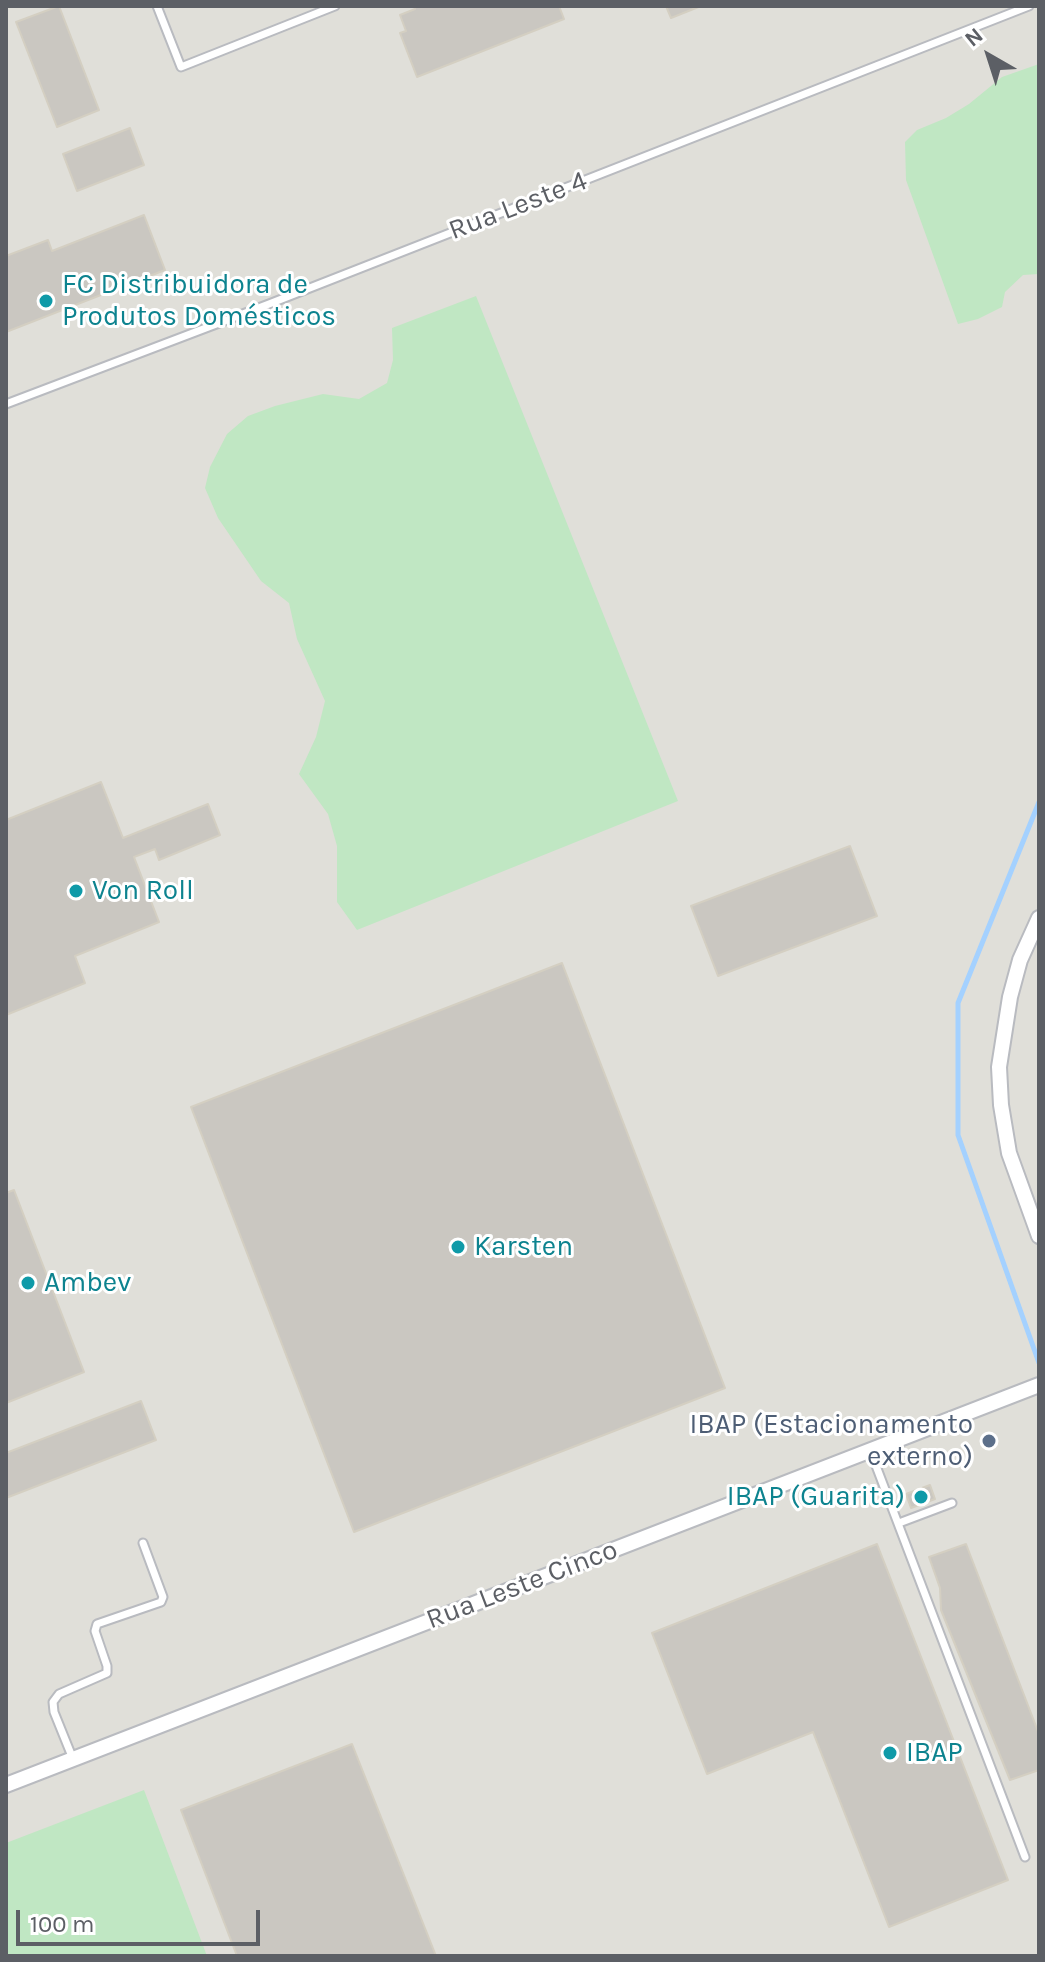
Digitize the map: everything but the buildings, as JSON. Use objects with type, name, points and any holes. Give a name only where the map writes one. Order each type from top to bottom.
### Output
[{"type":"street","points":[[1039,918],[1020,960],[1010,997],[999,1067],[1001,1105],[1009,1153],[1039,1236]]},
{"type":"street","name":"Rua Leste Cinco","points":[[6,1785],[1039,1385]]},
{"type":"lane","points":[[157,6],[181,67],[335,6]]},
{"type":"lane","name":"Rua Leste 4","points":[[6,404],[1029,6]]},
{"type":"lane","points":[[870,1450],[1025,1857]]},
{"type":"lane","points":[[899,1523],[952,1503]]},
{"type":"lane","points":[[73,1759],[53,1702],[59,1694],[107,1673],[95,1631],[97,1624],[161,1602],[163,1597],[143,1543]]},
{"type":"shaded area","points":[[6,6],[1039,6],[1039,1956],[6,1956]]},
{"type":"green space","points":[[1039,64],[1039,274],[1023,275],[1005,292],[1002,307],[978,319],[958,324],[906,180],[905,142],[917,130],[969,104],[1002,77]]},
{"type":"green space","points":[[476,296],[678,801],[357,930],[337,902],[337,846],[328,814],[299,774],[316,737],[325,701],[297,639],[289,603],[261,581],[218,518],[205,488],[210,467],[227,434],[248,416],[323,394],[359,399],[387,383],[393,360],[392,328]]},
{"type":"green space","points":[[144,1790],[207,1956],[6,1956],[6,1843]]},
{"type":"waterway","points":[[1039,802],[958,1003],[958,1135],[1039,1363]]},
{"type":"place","name":"FC Distribuidora de Produtos Domésticos","points":[[46,301]]},
{"type":"place","name":"Von Roll","points":[[76,891]]},
{"type":"place","name":"Karsten","points":[[458,1247]]},
{"type":"place","name":"Ambev","points":[[28,1283]]},
{"type":"place","name":"IBAP (Estacionamento externo)","points":[[989,1441]]},
{"type":"place","name":"IBAP (Guarita)","points":[[921,1497]]},
{"type":"place","name":"IBAP","points":[[890,1753]]}]
